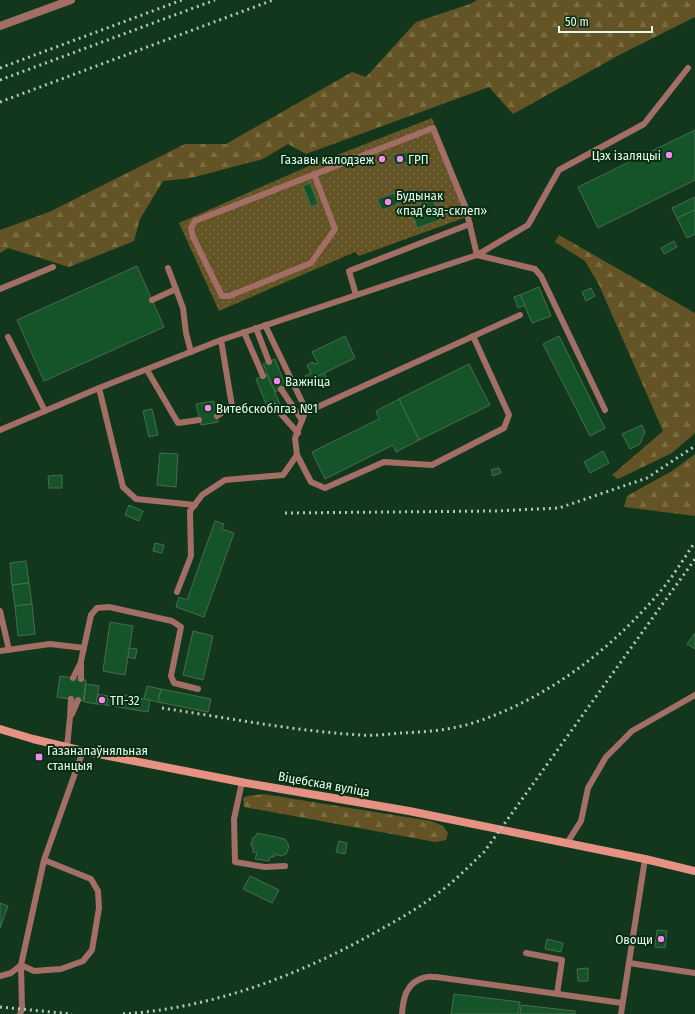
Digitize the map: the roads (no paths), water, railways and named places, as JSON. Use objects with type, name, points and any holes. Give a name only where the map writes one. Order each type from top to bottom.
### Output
[{"type":"main road","name":"Віцебская вуліца","points":[[0,729],[83,751],[242,782],[409,811],[645,859],[695,871]]},
{"type":"street","points":[[0,26],[71,0]]},
{"type":"lane","points":[[0,430],[221,340],[477,255],[528,225],[559,170],[644,124],[688,68]]},
{"type":"lane","points":[[314,174],[335,229],[311,263],[229,296],[222,296],[193,237],[191,228],[196,221],[314,174],[433,128],[466,209],[477,255]]},
{"type":"lane","points":[[356,295],[348,271],[470,224]]},
{"type":"lane","points":[[477,255],[535,269],[541,276],[605,410]]},
{"type":"lane","points":[[0,289],[53,266]]},
{"type":"lane","points":[[168,268],[183,308],[186,333],[191,352]]},
{"type":"lane","points":[[152,300],[176,289]]},
{"type":"lane","points":[[306,410],[312,409],[520,315]]},
{"type":"lane","points":[[265,325],[306,410],[295,438],[297,455],[311,482],[325,488],[384,462],[432,465],[504,428],[509,415],[473,336]]},
{"type":"lane","points":[[256,328],[269,362]]},
{"type":"lane","points":[[244,332],[263,376]]},
{"type":"lane","points":[[8,337],[45,411]]},
{"type":"lane","points":[[217,416],[232,406],[221,340]]},
{"type":"lane","points":[[148,370],[178,423],[199,420]]},
{"type":"lane","points":[[100,388],[123,487],[136,499],[195,505]]},
{"type":"lane","points":[[281,390],[302,420]]},
{"type":"lane","points":[[274,406],[298,432]]},
{"type":"lane","points":[[177,592],[191,556],[190,511],[202,495],[225,480],[283,475],[297,455]]},
{"type":"lane","points":[[73,678],[81,660],[91,615],[97,608],[109,607],[172,621],[181,627],[171,676],[174,683],[198,688]]},
{"type":"lane","points":[[0,611],[9,650]]},
{"type":"lane","points":[[0,651],[50,644],[84,648]]},
{"type":"lane","points":[[81,660],[81,680]]},
{"type":"lane","points":[[568,843],[581,821],[588,788],[606,757],[632,731],[695,695]]},
{"type":"lane","points":[[67,747],[70,699]]},
{"type":"lane","points":[[70,717],[78,700]]},
{"type":"lane","points":[[20,1014],[22,1009],[21,965],[44,860],[83,751]]},
{"type":"lane","points":[[242,782],[234,819],[235,862],[264,867],[285,866]]},
{"type":"lane","points":[[621,1014],[645,859]]},
{"type":"lane","points":[[21,965],[34,971],[61,969],[83,962],[92,950],[99,908],[98,891],[90,879],[44,860]]},
{"type":"lane","points":[[526,954],[562,960],[557,994]]},
{"type":"lane","points":[[629,962],[695,973]]},
{"type":"lane","points":[[0,976],[11,973],[21,965]]},
{"type":"lane","points":[[402,1014],[404,996],[412,984],[423,978],[436,977],[622,1003]]},
{"type":"railway","points":[[0,68],[182,0]]},
{"type":"railway","points":[[0,80],[215,0]]},
{"type":"railway","points":[[0,102],[273,0]]},
{"type":"railway","points":[[285,513],[495,511],[559,508],[647,478],[695,446]]},
{"type":"railway","points":[[162,708],[286,727],[366,735],[438,730],[476,722],[530,699],[579,668],[624,630],[645,609],[676,571],[695,542]]},
{"type":"railway","points":[[123,1014],[191,1004],[224,996],[290,974],[353,945],[420,906],[447,886],[484,852],[695,559]]},
{"type":"railway","points":[[0,1007],[72,1014]]},
{"type":"place","name":"Цэх ізаляцыі","points":[[669,155]]},
{"type":"place","name":"Газавы калодзеж","points":[[382,159]]},
{"type":"place","name":"ГРП","points":[[400,159]]},
{"type":"place","name":"Будынак «падʼезд-склеп»","points":[[388,202]]},
{"type":"place","name":"Важніца","points":[[277,381]]},
{"type":"place","name":"Витебскоблгаз №1","points":[[208,408]]},
{"type":"place","name":"ТП-32","points":[[102,700]]},
{"type":"place","name":"Газанапаўняльная станцыя","points":[[39,757]]},
{"type":"place","name":"Овощи","points":[[661,939]]}]
